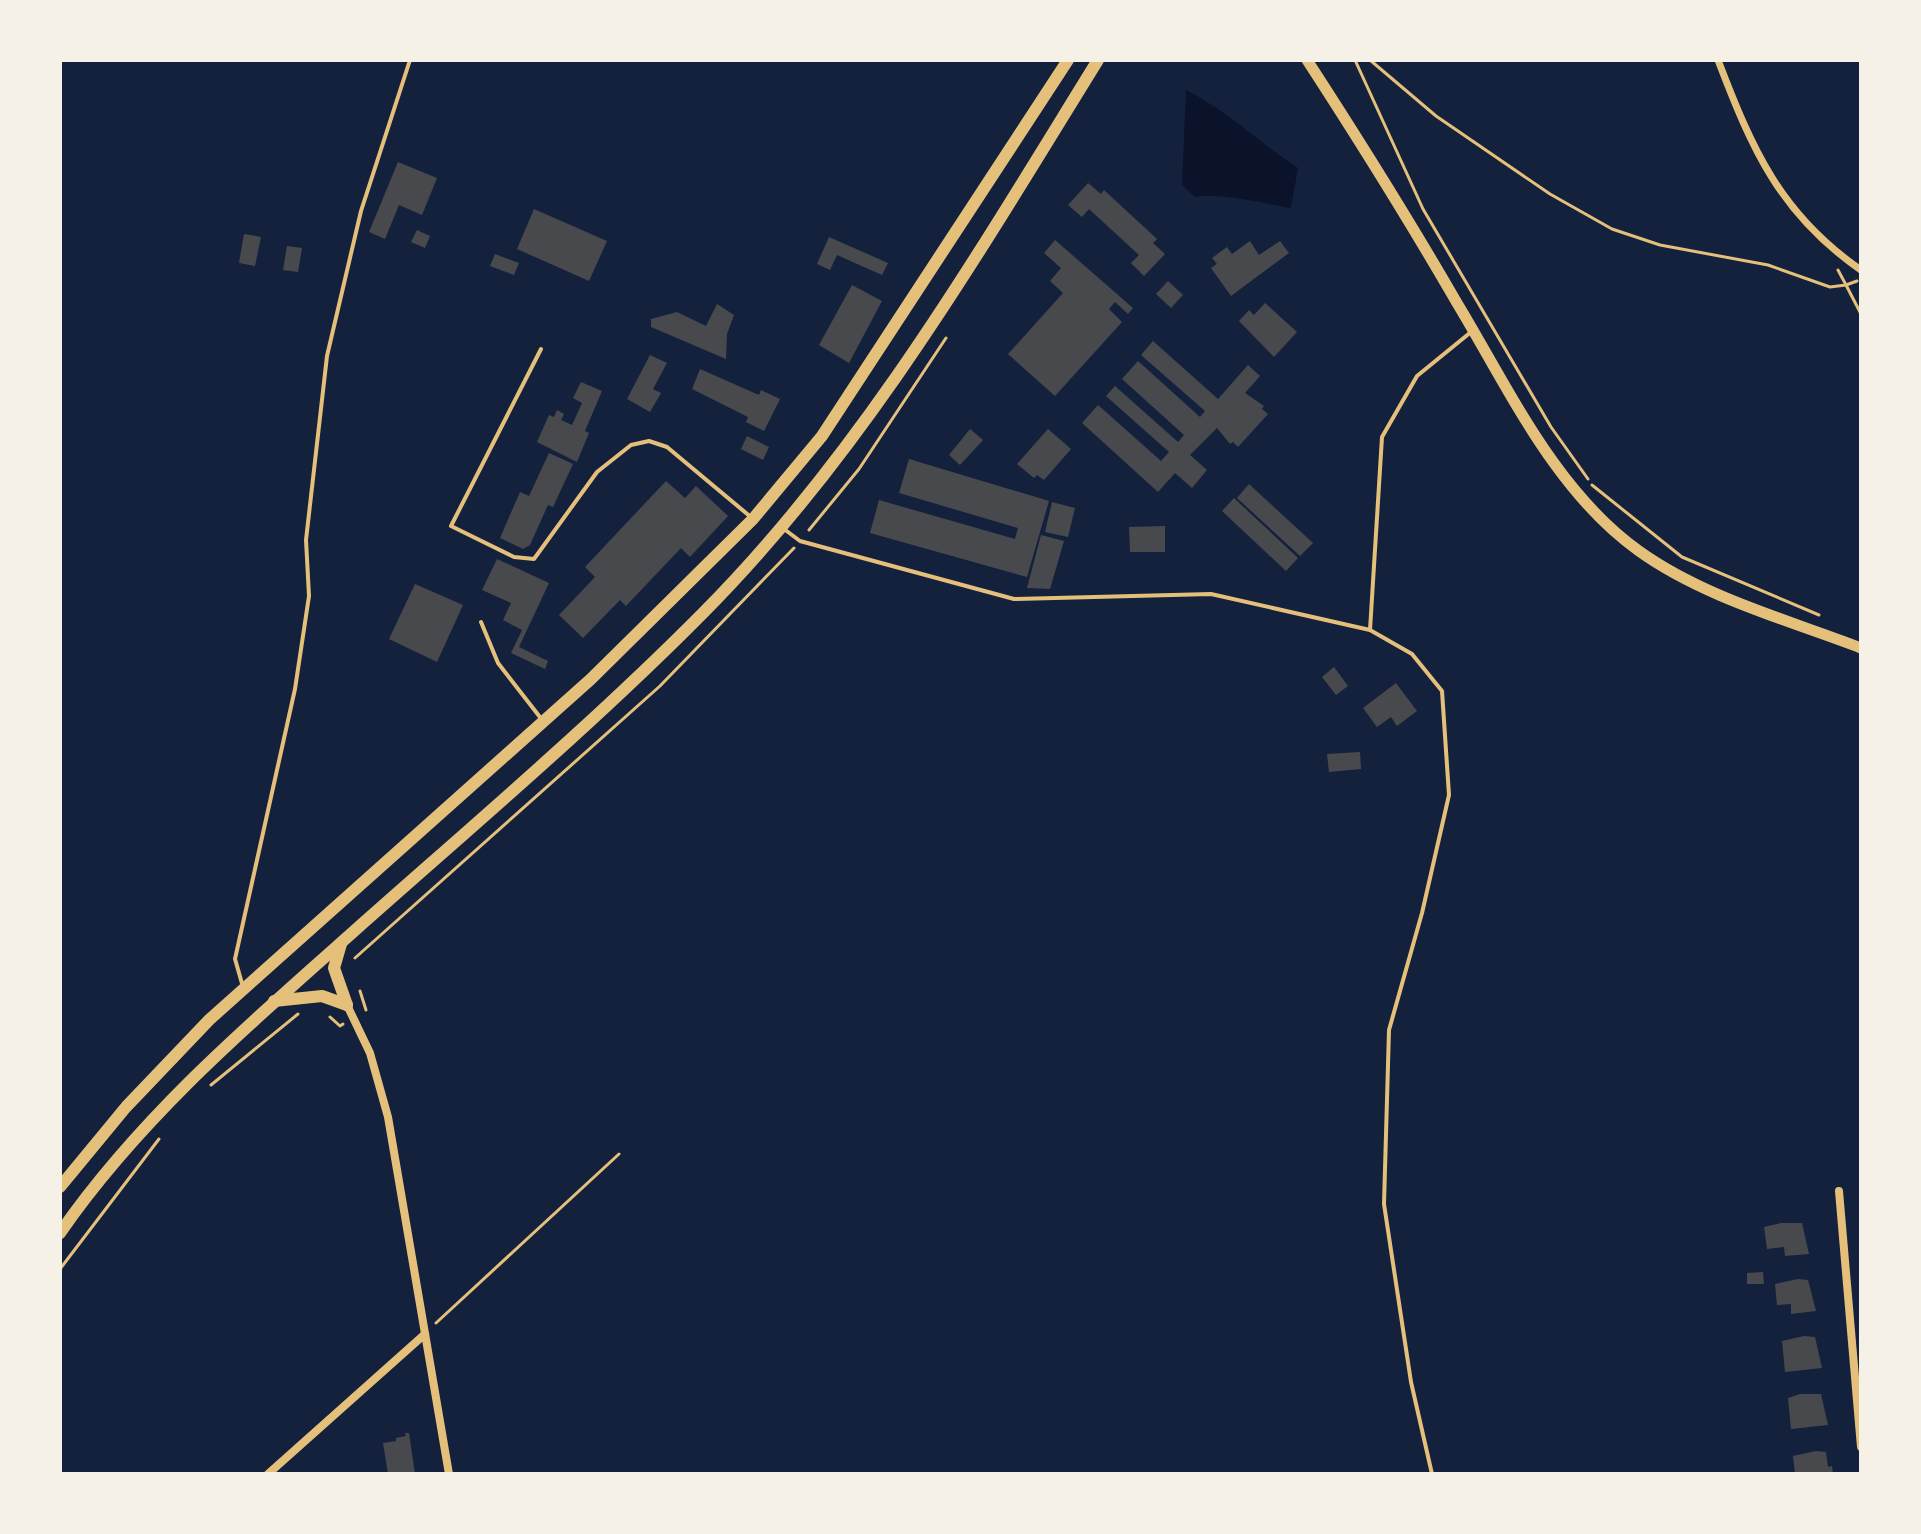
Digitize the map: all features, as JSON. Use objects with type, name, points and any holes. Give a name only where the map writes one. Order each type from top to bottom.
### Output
[{"type":"main road","points":[[60,1187],[126,1107],[244,990],[647,627],[753,519],[822,436],[1068,60]]},
{"type":"main road","points":[[60,1233],[97,1185],[196,1075],[274,1001],[593,717],[703,613],[783,528],[866,421],[1098,60]]},
{"type":"main road","points":[[342,942],[334,968],[347,1005]]},
{"type":"main road","points":[[274,1001],[322,996],[347,1005]]},
{"type":"street","points":[[1307,60],[1376,165],[1533,432],[1586,505],[1639,551],[1704,587],[1861,648]]},
{"type":"street","points":[[1718,60],[1738,112],[1779,192],[1834,251],[1861,272]]},
{"type":"street","points":[[347,1005],[370,1053],[388,1117],[449,1474]]},
{"type":"street","points":[[1839,1191],[1861,1447]]},
{"type":"street","points":[[268,1474],[425,1334]]},
{"type":"lane","points":[[244,990],[235,959],[295,689],[309,596],[306,540],[327,356],[361,211],[410,60]]},
{"type":"lane","points":[[1370,630],[1382,437],[1417,376],[1474,330]]},
{"type":"lane","points":[[541,349],[451,526],[514,557],[534,559],[597,472],[631,445],[649,441],[674,452],[753,519]]},
{"type":"lane","points":[[783,528],[800,541],[1014,599],[1211,594],[1370,630],[1412,654],[1442,691],[1449,795],[1422,913],[1389,1030],[1384,1204],[1411,1382],[1432,1474]]},
{"type":"lane","points":[[481,622],[498,663],[543,722]]},
{"type":"path","points":[[1355,60],[1423,209],[1551,427],[1592,484],[1682,557],[1821,615]]},
{"type":"path","points":[[1370,60],[1436,116],[1550,194],[1612,229],[1660,245],[1768,265],[1830,287],[1856,282],[1861,272]]},
{"type":"path","points":[[1846,285],[1861,314]]},
{"type":"path","points":[[425,1334],[619,1154]]},
{"type":"water","points":[[1186,90],[1215,107],[1298,168],[1291,208],[1229,197],[1195,197],[1182,185]]},
{"type":"building","points":[[398,162],[437,178],[422,215],[399,205],[385,239],[369,232]]},
{"type":"building","points":[[1088,183],[1101,194],[1104,190],[1157,239],[1153,243],[1165,254],[1144,276],[1131,263],[1139,255],[1089,209],[1082,217],[1068,205]]},
{"type":"building","points":[[534,209],[607,241],[589,281],[517,249]]},
{"type":"building","points":[[417,230],[430,236],[425,248],[411,242]]},
{"type":"building","points":[[244,234],[261,237],[255,266],[239,263]]},
{"type":"building","points":[[829,237],[888,263],[882,275],[837,255],[830,270],[817,264]]},
{"type":"building","points":[[1055,240],[1133,308],[1128,314],[1115,302],[1109,309],[1122,322],[1055,396],[1008,354],[1063,293],[1050,281],[1061,268],[1044,253]]},
{"type":"building","points":[[1250,241],[1259,255],[1280,241],[1289,253],[1231,296],[1211,268],[1217,264],[1212,258],[1227,247],[1232,254]]},
{"type":"building","points":[[287,246],[302,248],[298,272],[283,270]]},
{"type":"building","points":[[495,254],[519,263],[514,275],[490,266]]},
{"type":"building","points":[[1168,281],[1183,295],[1171,308],[1156,294]]},
{"type":"building","points":[[852,285],[882,301],[849,363],[819,345]]},
{"type":"building","points":[[1265,303],[1297,332],[1274,357],[1239,321],[1249,310],[1254,315]]},
{"type":"building","points":[[717,304],[734,315],[727,334],[726,359],[651,327],[651,319],[677,312],[706,326]]},
{"type":"building","points":[[1153,341],[1218,399],[1248,365],[1260,376],[1245,393],[1264,406],[1262,409],[1268,414],[1238,447],[1233,442],[1230,444],[1217,428],[1190,455],[1207,470],[1192,488],[1175,473],[1158,492],[1082,423],[1098,405],[1161,461],[1169,452],[1106,396],[1115,386],[1178,442],[1184,435],[1122,379],[1138,361],[1200,417],[1205,411],[1141,355]]},
{"type":"building","points":[[650,355],[667,363],[653,389],[661,393],[650,412],[627,399]]},
{"type":"building","points":[[700,369],[759,395],[761,390],[780,399],[764,431],[746,422],[748,417],[692,389]]},
{"type":"building","points":[[581,382],[602,391],[585,431],[589,433],[577,462],[537,442],[549,415],[554,417],[557,410],[564,414],[561,420],[572,425],[582,403],[573,398]]},
{"type":"building","points":[[970,429],[983,440],[960,465],[949,455]]},
{"type":"building","points":[[1048,429],[1071,449],[1044,480],[1037,475],[1034,478],[1017,464]]},
{"type":"building","points":[[747,436],[769,447],[763,460],[741,449]]},
{"type":"building","points":[[549,453],[573,464],[553,507],[548,505],[530,545],[523,549],[500,538],[520,492],[529,496]]},
{"type":"building","points":[[909,459],[1049,501],[1027,577],[870,533],[879,500],[1015,539],[1018,528],[899,493]]},
{"type":"building","points":[[666,481],[685,498],[696,486],[728,516],[690,557],[681,548],[626,606],[620,600],[583,638],[559,615],[595,577],[585,567]]},
{"type":"building","points":[[1249,484],[1313,543],[1300,556],[1237,498]]},
{"type":"building","points":[[1234,498],[1298,558],[1286,571],[1222,511]]},
{"type":"building","points":[[1052,502],[1075,508],[1068,537],[1045,532]]},
{"type":"building","points":[[1165,526],[1165,552],[1130,552],[1129,527]]},
{"type":"building","points":[[1041,535],[1064,541],[1050,589],[1027,588]]},
{"type":"building","points":[[497,559],[549,583],[519,647],[548,661],[545,669],[511,653],[522,630],[503,620],[511,603],[482,590]]},
{"type":"building","points":[[415,584],[463,605],[437,662],[389,639]]},
{"type":"building","points":[[1334,667],[1348,686],[1336,695],[1322,677]]},
{"type":"building","points":[[1396,683],[1417,711],[1397,726],[1391,717],[1377,727],[1363,708]]},
{"type":"building","points":[[1360,752],[1361,769],[1329,772],[1327,754]]},
{"type":"building","points":[[1802,1223],[1809,1254],[1785,1256],[1784,1247],[1767,1249],[1764,1227]]},
{"type":"building","points":[[1763,1272],[1764,1284],[1747,1284],[1747,1273]]},
{"type":"building","points":[[1808,1280],[1816,1311],[1791,1314],[1791,1304],[1777,1305],[1775,1284]]},
{"type":"building","points":[[1815,1337],[1822,1368],[1785,1372],[1782,1341]]},
{"type":"building","points":[[1800,1394],[1821,1394],[1828,1425],[1791,1429],[1788,1398]]},
{"type":"building","points":[[405,1433],[409,1433],[415,1474],[388,1474],[383,1443],[396,1441],[396,1438],[406,1436]]},
{"type":"building","points":[[1826,1452],[1828,1467],[1832,1466],[1833,1474],[1795,1474],[1793,1456]]}]
